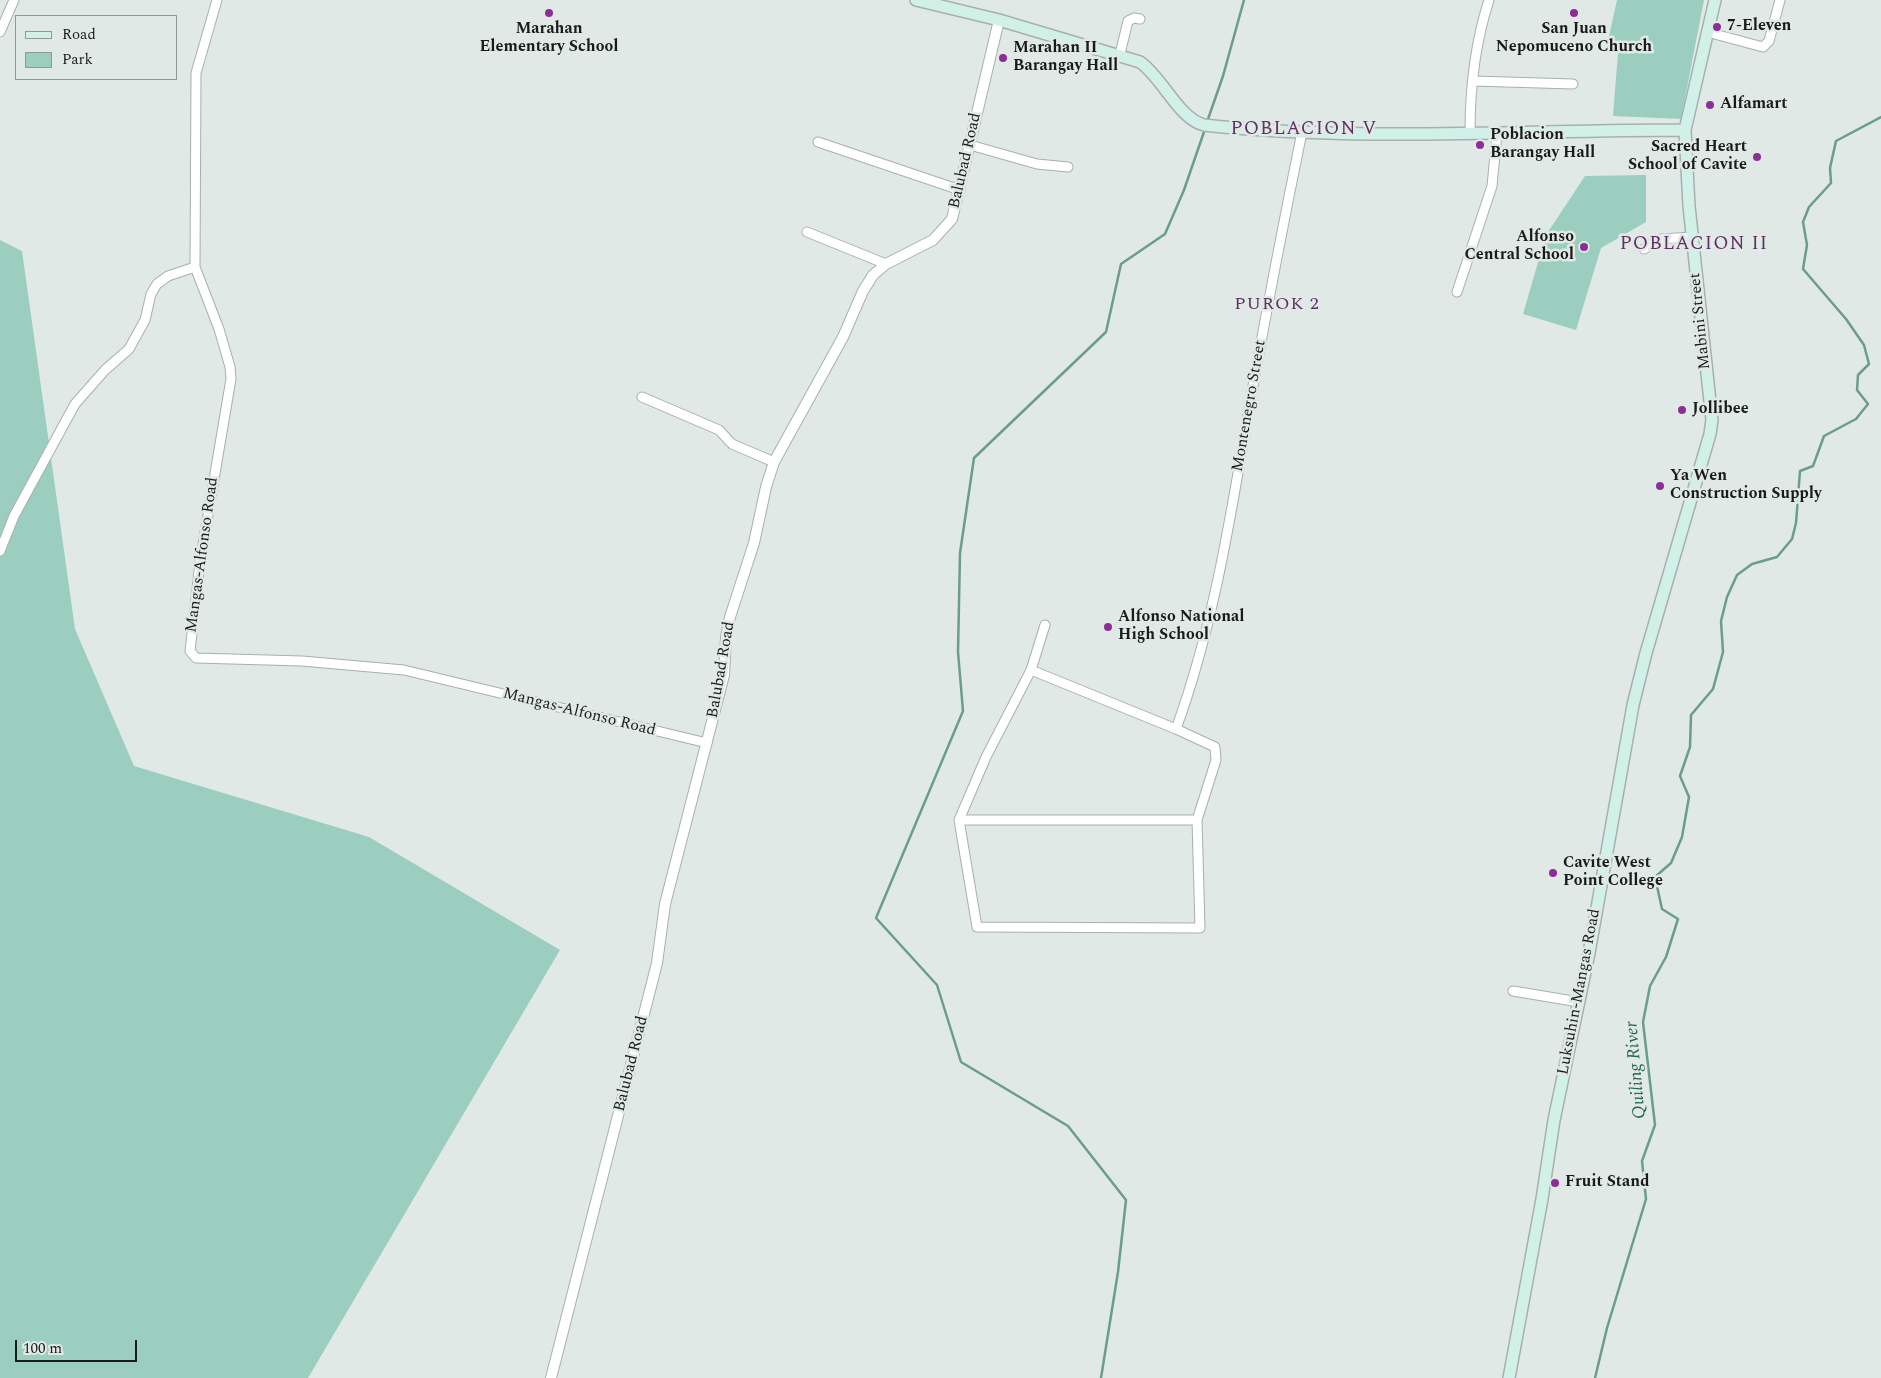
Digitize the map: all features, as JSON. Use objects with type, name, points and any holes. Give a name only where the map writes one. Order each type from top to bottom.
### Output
[{"type":"main road","points":[[916,0],[999,20],[1120,54],[1140,62],[1150,69],[1190,119],[1204,125],[1302,132],[1497,133],[1685,130]]},
{"type":"main road","name":"Mabini Street","points":[[1703,464],[1712,420],[1692,237],[1685,130],[1715,0]]},
{"type":"main road","name":"Luksuhin-Mangas Road","points":[[1509,1378],[1542,1199],[1554,1120],[1579,1002],[1634,699],[1703,464]]},
{"type":"street","points":[[0,32],[14,0]]},
{"type":"street","name":"Mangas-Alfonso Road","points":[[217,0],[196,74],[195,267],[219,329],[230,367],[231,380],[200,562],[190,651],[196,658],[302,661],[404,670],[707,743]]},
{"type":"street","points":[[1470,133],[1476,45],[1489,0]]},
{"type":"street","points":[[1707,32],[1759,47],[1765,46],[1769,41],[1780,0]]},
{"type":"street","points":[[1120,54],[1128,22],[1134,18],[1140,19]]},
{"type":"street","name":"Balubad Road","points":[[551,1378],[634,1059],[657,963],[665,904],[724,675],[726,637],[730,617],[754,543],[766,486],[774,462],[843,337],[863,291],[873,276],[886,264],[933,240],[952,219],[999,20]]},
{"type":"street","points":[[1473,81],[1573,84]]},
{"type":"street","name":"Montenegro Street","points":[[1176,729],[1194,678],[1224,551],[1270,287],[1302,132]]},
{"type":"street","points":[[1457,292],[1492,186],[1497,133]]},
{"type":"street","points":[[818,142],[960,190]]},
{"type":"street","points":[[970,145],[1037,164],[1068,166]]},
{"type":"street","points":[[807,232],[886,264]]},
{"type":"street","points":[[1644,249],[1661,239],[1692,237]]},
{"type":"street","points":[[0,551],[14,516],[75,404],[105,370],[129,349],[145,320],[151,294],[156,284],[168,276],[195,267]]},
{"type":"street","points":[[642,397],[719,430],[732,444],[774,462]]},
{"type":"street","points":[[1031,670],[1176,729],[1215,747],[1216,753],[1197,820],[1200,928],[977,927],[959,820],[986,757],[1031,670],[1045,625]]},
{"type":"street","points":[[959,820],[1197,820]]},
{"type":"street","points":[[1513,991],[1579,1002]]},
{"type":"green space","points":[[1617,0],[1704,0],[1681,119],[1613,116],[1618,53],[1606,50]]},
{"type":"green space","points":[[1646,175],[1646,222],[1601,248],[1576,330],[1523,314],[1546,235],[1585,176]]},
{"type":"green space","points":[[0,240],[22,251],[75,629],[134,766],[369,837],[560,950],[308,1378],[0,1378]]},
{"type":"waterway","points":[[1207,122],[1223,76],[1244,0]]},
{"type":"waterway","name":"Quiling River","points":[[1595,1378],[1607,1328],[1646,1199],[1642,1161],[1655,1125],[1643,1022],[1650,986],[1666,957],[1678,919],[1662,909],[1655,877],[1671,863],[1682,837],[1689,797],[1680,776],[1690,747],[1691,715],[1713,689],[1723,652],[1721,621],[1727,597],[1737,575],[1752,564],[1777,557],[1792,539],[1796,523],[1800,471],[1813,466],[1824,436],[1856,419],[1868,404],[1857,390],[1858,375],[1869,364],[1864,345],[1846,319],[1803,269],[1807,245],[1803,222],[1809,207],[1831,183],[1830,168],[1836,141],[1881,117]]},
{"type":"waterway","points":[[1101,1378],[1118,1272],[1126,1200],[1068,1126],[961,1062],[937,985],[876,918],[963,711],[958,652],[960,553],[974,458],[1106,332],[1121,264],[1165,234],[1184,190],[1205,129]]},
{"type":"place","name":"Marahan Elementary School","points":[[549,13]]},
{"type":"place","name":"San Juan Nepomuceno Church","points":[[1574,13]]},
{"type":"place","name":"7-Eleven","points":[[1717,27]]},
{"type":"place","name":"Marahan II Barangay Hall","points":[[1003,58]]},
{"type":"place","name":"Alfamart","points":[[1710,105]]},
{"type":"place","name":"Poblacion Barangay Hall","points":[[1480,145]]},
{"type":"place","name":"Sacred Heart School of Cavite","points":[[1757,157]]},
{"type":"place","name":"Alfonso Central School","points":[[1584,247]]},
{"type":"place","name":"Jollibee","points":[[1682,410]]},
{"type":"place","name":"Ya Wen Construction Supply","points":[[1660,486]]},
{"type":"place","name":"Alfonso National High School","points":[[1108,627]]},
{"type":"place","name":"Cavite West Point College","points":[[1553,873]]},
{"type":"place","name":"Fruit Stand","points":[[1555,1183]]},
{"type":"district","name":"POBLACION V","points":[[1304,130]]},
{"type":"district","name":"POBLACION II","points":[[1694,245]]},
{"type":"district","name":"PUROK 2","points":[[1277,305]]}]
